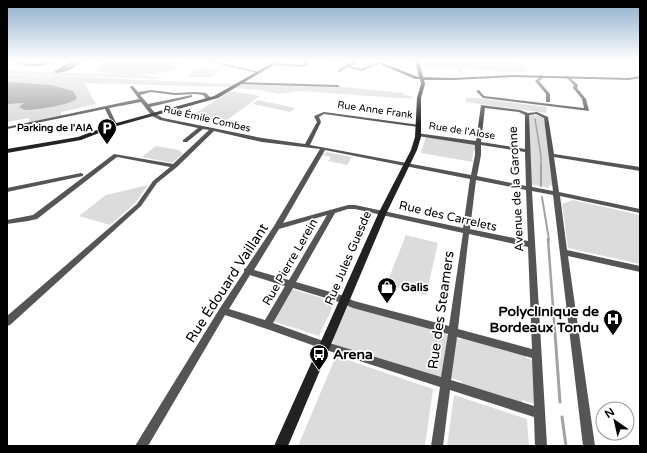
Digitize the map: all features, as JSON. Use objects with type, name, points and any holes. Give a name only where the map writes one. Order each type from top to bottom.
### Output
[{"type":"street","name":"Rue Jules Guesde","points":[[281,446],[326,346],[383,212],[414,150],[418,130],[418,105],[423,82]]},
{"type":"street","points":[[541,82],[548,94],[548,103]]},
{"type":"street","points":[[478,91],[483,97],[548,103],[586,110],[588,109],[584,99],[575,88],[576,86],[573,82]]},
{"type":"street","points":[[132,87],[154,115],[221,95],[240,83],[338,86]]},
{"type":"street","points":[[137,94],[151,91],[202,94],[209,99]]},
{"type":"street","points":[[147,106],[202,94]]},
{"type":"street","points":[[7,128],[143,100]]},
{"type":"street","name":"Rue des Steamers","points":[[437,446],[473,178],[475,175],[479,151],[478,143],[483,106],[520,111],[527,114]]},
{"type":"street","points":[[107,108],[115,125]]},
{"type":"street","name":"Rue Anne Frank","points":[[307,146],[319,122],[316,116],[324,113],[418,130]]},
{"type":"street","name":"Avenue de la Garonne","points":[[541,446],[527,151],[527,114],[537,113],[546,117],[589,446]]},
{"type":"street","name":"Rue Émile Combes","points":[[7,151],[79,139],[115,125],[154,115],[162,119],[262,140],[323,148],[556,193],[640,212]]},
{"type":"street","points":[[185,141],[202,127]]},
{"type":"street","points":[[7,322],[139,205],[155,182],[175,166],[213,129]]},
{"type":"street","name":"Rue de l'Alose","points":[[418,130],[478,143],[527,151]]},
{"type":"street","points":[[277,226],[323,148]]},
{"type":"street","points":[[7,222],[35,217],[116,155],[175,166]]},
{"type":"street","points":[[551,155],[640,169]]},
{"type":"street","points":[[7,190],[82,175]]},
{"type":"street","name":"Rue Édouard Vaillant","points":[[142,446],[223,310],[277,226],[348,207],[383,212]]},
{"type":"street","name":"Rue Pierre Lerein","points":[[267,325],[333,211]]},
{"type":"street","name":"Rue des Carrelets","points":[[383,212],[532,245]]},
{"type":"street","points":[[563,252],[640,269]]},
{"type":"street","points":[[247,271],[537,356]]},
{"type":"street","points":[[223,310],[326,346],[539,413]]},
{"type":"shaded area","points":[[7,82],[193,82],[236,84],[231,87],[84,83],[96,104],[61,112],[61,117],[29,123],[29,118],[7,122]]},
{"type":"shaded area","points":[[7,82],[51,85],[73,91],[77,98],[74,101],[61,105],[25,110],[19,107],[24,103],[7,104]]},
{"type":"shaded area","points":[[243,83],[343,87],[404,93],[404,95],[416,97],[409,97],[413,99],[300,91],[278,94],[261,90],[234,88]]},
{"type":"shaded area","points":[[231,91],[260,96],[224,122],[192,115]]},
{"type":"shaded area","points":[[466,98],[477,98],[547,107],[546,113],[466,102]]},
{"type":"shaded area","points":[[258,100],[295,108],[290,112],[253,104]]},
{"type":"shaded area","points":[[530,114],[544,117],[553,186],[549,185],[549,188],[531,184],[528,116]]},
{"type":"shaded area","points":[[426,136],[476,144],[476,150],[474,151],[472,159],[473,162],[421,153]]},
{"type":"shaded area","points":[[156,146],[179,150],[183,154],[172,163],[142,157]]},
{"type":"shaded area","points":[[327,152],[352,157],[347,165],[328,161],[331,157],[322,155]]},
{"type":"shaded area","points":[[148,185],[135,203],[110,225],[79,216],[106,195]]},
{"type":"shaded area","points":[[573,200],[640,215],[640,264],[568,248],[562,204]]},
{"type":"shaded area","points":[[406,235],[438,243],[426,295],[386,285]]},
{"type":"shaded area","points":[[292,289],[335,302],[319,336],[273,321]]},
{"type":"shaded area","points":[[349,305],[443,331],[448,336],[442,375],[439,378],[334,346],[332,340],[345,308]]},
{"type":"shaded area","points":[[462,337],[525,354],[526,358],[534,361],[535,404],[522,400],[524,406],[461,386],[462,381],[450,378],[455,338],[461,340]]},
{"type":"shaded area","points":[[336,356],[433,389],[425,446],[298,446]]},
{"type":"shaded area","points":[[454,395],[527,419],[529,446],[447,446]]},
{"type":"waterway","points":[[535,119],[541,156],[541,186]]},
{"type":"waterway","points":[[542,197],[549,240]]},
{"type":"waterway","points":[[548,239],[555,334]]},
{"type":"waterway","points":[[555,333],[560,402]]},
{"type":"waterway","points":[[562,417],[566,446]]},
{"type":"place","name":"Parking de l'AIA","points":[[107,145]]},
{"type":"place","name":"Galis","points":[[387,304]]},
{"type":"place","name":"Polyclinique de Bordeaux Tondu","points":[[613,336]]},
{"type":"place","name":"Arena","points":[[319,371]]}]
